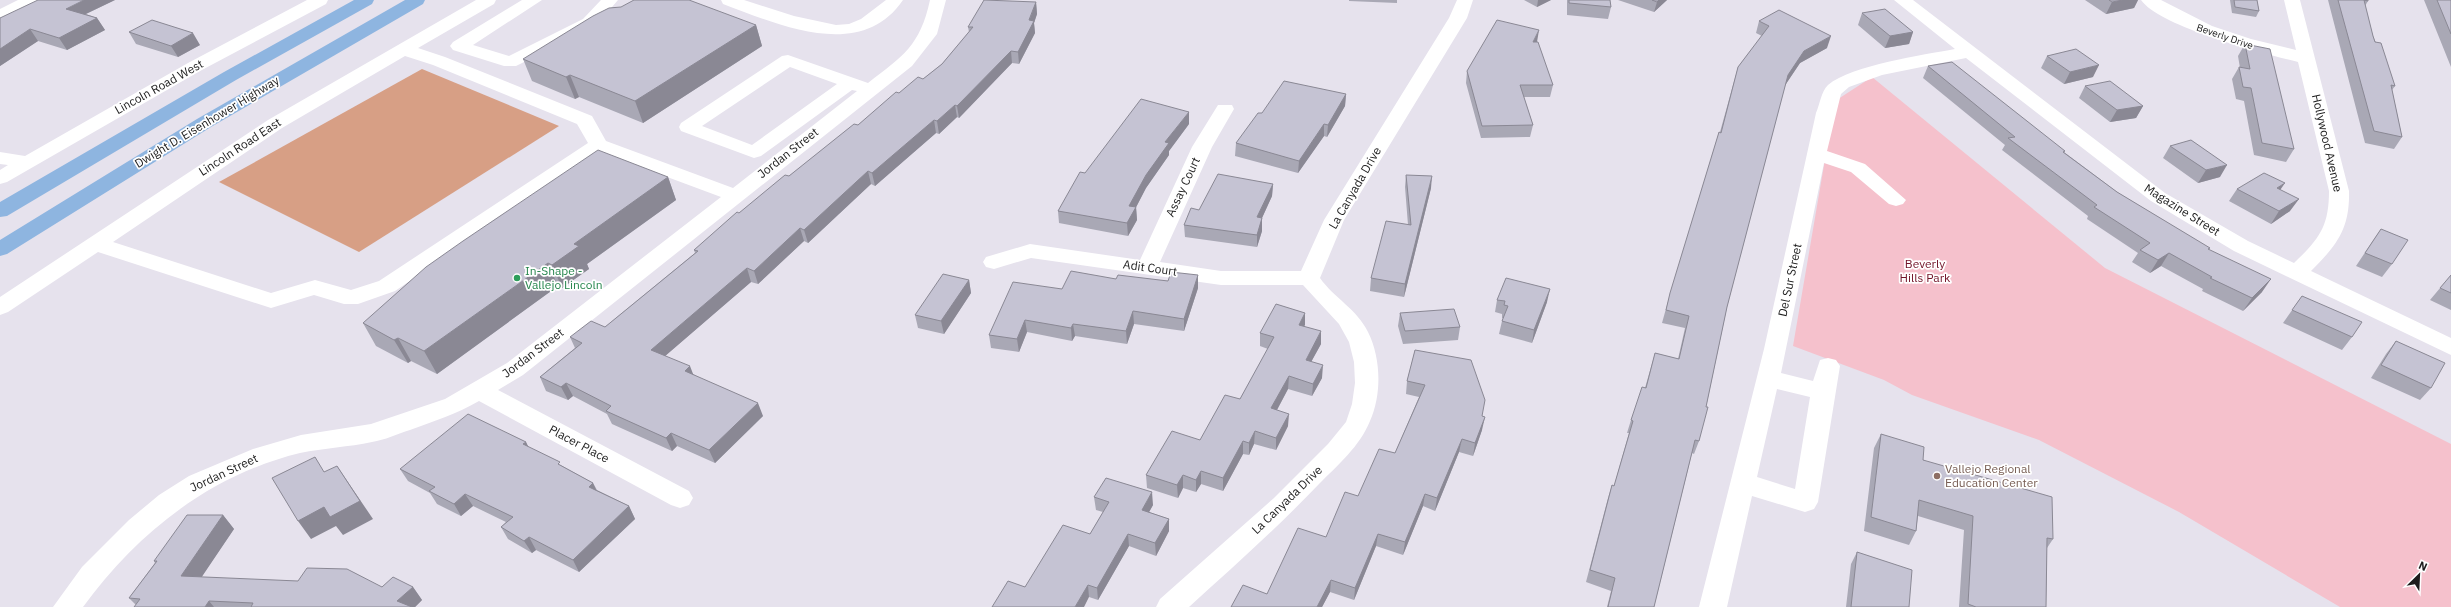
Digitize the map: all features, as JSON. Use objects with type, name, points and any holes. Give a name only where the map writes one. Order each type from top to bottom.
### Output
[{"type":"highway","points":[[0,211],[203,92],[366,0]]},
{"type":"highway","name":"Dwight D. Eisenhower Highway","points":[[0,249],[204,123],[417,0]]},
{"type":"street","points":[[0,15],[32,0]]},
{"type":"street","name":"Lincoln Road West","points":[[0,178],[194,67],[320,0]]},
{"type":"street","name":"Lincoln Road East","points":[[0,307],[94,243],[275,124],[488,0]]},
{"type":"street","points":[[534,0],[459,46],[510,62],[589,23],[610,0]]},
{"type":"street","points":[[729,0],[824,29],[846,30],[873,20],[895,0]]},
{"type":"street","name":"Jordan Street","points":[[66,607],[91,575],[138,527],[168,502],[198,483],[252,458],[301,444],[372,433],[453,405],[515,369],[734,195],[860,87],[906,62],[924,44],[933,27],[938,0]]},
{"type":"street","name":"La Canyada Drive","points":[[1170,607],[1285,505],[1346,441],[1361,415],[1367,384],[1364,357],[1356,330],[1316,290],[1309,278],[1334,220],[1458,18],[1465,0]]},
{"type":"street","name":"Magazine Street","points":[[1902,0],[2158,197],[2241,246],[2451,347]]},
{"type":"street","name":"Beverly Drive","points":[[2149,0],[2190,24],[2221,36],[2268,50],[2306,58]]},
{"type":"street","name":"Hollywood Avenue","points":[[2292,0],[2339,191],[2340,210],[2337,226],[2329,238],[2296,273]]},
{"type":"street","points":[[402,49],[439,61],[584,120],[598,145],[734,195]]},
{"type":"street","name":"Del Sur Street","points":[[1713,607],[1768,378],[1825,113],[1833,91],[1841,84],[1862,75],[1968,52]]},
{"type":"street","points":[[788,60],[860,87],[754,152],[688,127],[788,60]]},
{"type":"street","name":"Assay Court","points":[[1147,268],[1202,147],[1225,109]]},
{"type":"street","points":[[94,243],[271,301],[315,287],[343,299],[362,297],[387,286],[598,145]]},
{"type":"street","points":[[1817,154],[1858,168],[1896,200]]},
{"type":"street","points":[[0,158],[28,162]]},
{"type":"street","name":"Adit Court","points":[[994,262],[1030,251],[1221,278],[1309,278]]},
{"type":"street","points":[[1743,483],[1805,502],[1828,366]]},
{"type":"street","points":[[1768,378],[1823,392]]},
{"type":"street","name":"Placer Place","points":[[479,390],[680,498]]},
{"type":"green space","name":"Beverly Hills Park","points":[[1872,77],[2105,268],[2451,444],[2451,607],[2340,607],[2179,512],[2039,440],[1912,395],[1884,380],[1793,346],[1835,101]]},
{"type":"shaded area","points":[[422,69],[559,126],[359,252],[219,182]]},
{"type":"building","points":[[38,0],[84,0],[66,9],[97,18],[59,38],[30,29],[0,49],[0,18]]},
{"type":"building","points":[[634,0],[689,0],[756,25],[635,101],[570,75],[566,77],[523,59],[593,16],[609,8],[621,7]]},
{"type":"building","points":[[984,0],[1036,2],[1029,20],[1034,21],[1018,52],[1011,51],[957,106],[955,105],[937,121],[934,120],[872,173],[868,171],[804,230],[800,228],[754,271],[747,268],[651,350],[690,366],[685,371],[758,403],[709,450],[671,433],[666,438],[606,411],[611,406],[566,383],[561,387],[540,377],[582,343],[570,337],[591,321],[605,327],[698,251],[694,250],[737,212],[739,213],[785,175],[789,176],[854,124],[858,125],[896,92],[899,93],[918,77],[923,79],[942,64],[973,27],[968,27]]},
{"type":"building","points":[[1569,0],[1610,0],[1611,7],[1569,3]]},
{"type":"building","points":[[2109,0],[2123,0],[2112,2]]},
{"type":"building","points":[[2234,0],[2257,0],[2259,11],[2235,7]]},
{"type":"building","points":[[2338,0],[2364,0],[2375,42],[2381,43],[2395,86],[2391,85],[2402,137],[2374,131]]},
{"type":"building","points":[[2437,0],[2451,0],[2451,34]]},
{"type":"building","points":[[1885,9],[1913,32],[1890,36],[1862,13]]},
{"type":"building","points":[[1779,10],[1831,36],[1804,51],[1788,75],[1727,307],[1706,407],[1708,407],[1699,441],[1695,440],[1654,607],[1608,607],[1615,578],[1590,570],[1612,485],[1614,486],[1633,421],[1631,420],[1642,387],[1646,388],[1655,353],[1679,359],[1689,316],[1666,310],[1670,293],[1719,132],[1721,133],[1738,67],[1769,26],[1759,21]]},
{"type":"building","points":[[152,20],[193,33],[171,46],[129,32]]},
{"type":"building","points":[[1497,20],[1539,30],[1533,42],[1538,42],[1553,85],[1520,85],[1533,125],[1482,126],[1467,71]]},
{"type":"building","points":[[2245,44],[2270,49],[2294,149],[2262,143],[2251,88],[2243,87],[2239,67],[2250,69]]},
{"type":"building","points":[[2076,49],[2099,65],[2070,72],[2047,56]]},
{"type":"building","points":[[1952,62],[2065,151],[2063,152],[2117,192],[2210,248],[2208,249],[2271,279],[2252,298],[2210,278],[2212,277],[2169,253],[2158,260],[2140,250],[2150,243],[2094,207],[2097,205],[2008,138],[2015,137],[1928,66]]},
{"type":"building","points":[[1284,81],[1346,94],[1328,125],[1324,124],[1299,161],[1236,143],[1258,113],[1262,113]]},
{"type":"building","points":[[2110,81],[2143,106],[2117,110],[2085,86]]},
{"type":"building","points":[[1141,99],[1189,112],[1165,142],[1169,143],[1146,175],[1129,206],[1136,207],[1127,223],[1058,211],[1080,172],[1085,173]]},
{"type":"building","points":[[2191,140],[2227,165],[2206,170],[2170,146]]},
{"type":"building","points":[[598,150],[668,177],[574,244],[579,246],[552,265],[548,263],[424,351],[398,338],[394,340],[363,323],[426,267]]},
{"type":"building","points":[[2264,173],[2285,183],[2277,188],[2299,199],[2279,211],[2237,189]]},
{"type":"building","points":[[1218,174],[1273,184],[1257,217],[1262,218],[1257,235],[1184,225],[1191,208],[1199,210]]},
{"type":"building","points":[[1406,175],[1432,176],[1405,284],[1371,278],[1386,221],[1411,225]]},
{"type":"building","points":[[2381,229],[2408,240],[2392,264],[2365,253]]},
{"type":"building","points":[[1071,271],[1116,279],[1118,275],[1168,281],[1171,272],[1198,275],[1184,319],[1133,311],[1126,331],[1073,324],[1071,328],[1025,320],[1017,339],[989,335],[1013,282],[1062,289]]},
{"type":"building","points":[[943,274],[969,280],[941,321],[915,315]]},
{"type":"building","points":[[2451,275],[2451,293],[2440,288]]},
{"type":"building","points":[[1506,278],[1550,289],[1534,330],[1502,321],[1508,306],[1504,305],[1505,301],[1497,300]]},
{"type":"building","points":[[2302,296],[2362,322],[2352,337],[2292,310]]},
{"type":"building","points":[[1276,304],[1305,313],[1299,325],[1321,331],[1306,360],[1323,365],[1313,384],[1289,376],[1271,408],[1289,414],[1276,438],[1255,431],[1249,443],[1243,441],[1223,478],[1201,471],[1196,480],[1183,475],[1177,485],[1146,475],[1172,431],[1200,440],[1225,395],[1240,399],[1274,337],[1260,333]]},
{"type":"building","points":[[1454,309],[1460,327],[1405,331],[1400,313]]},
{"type":"building","points":[[2396,341],[2445,363],[2431,388],[2381,365]]},
{"type":"building","points":[[1415,350],[1471,360],[1485,400],[1482,416],[1485,417],[1475,443],[1462,439],[1437,498],[1425,494],[1405,542],[1378,534],[1355,588],[1331,580],[1317,607],[1231,607],[1243,585],[1267,594],[1298,528],[1326,537],[1345,492],[1358,496],[1379,449],[1395,453],[1425,385],[1407,381]]},
{"type":"building","points":[[468,414],[526,442],[523,444],[560,462],[558,464],[593,483],[589,487],[629,506],[573,560],[529,537],[524,541],[501,527],[513,517],[465,494],[454,504],[429,491],[435,487],[400,469]]},
{"type":"building","points":[[1881,434],[1924,447],[1923,460],[2052,497],[2053,539],[2047,538],[2046,607],[1976,607],[1968,604],[1973,516],[1919,500],[1916,531],[1871,517]]},
{"type":"building","points":[[315,457],[324,472],[337,466],[360,501],[330,517],[324,507],[298,521],[272,478]]},
{"type":"building","points":[[1106,478],[1152,492],[1142,510],[1169,519],[1155,543],[1128,534],[1097,588],[1088,585],[1075,607],[992,607],[1008,581],[1025,587],[1063,525],[1090,534],[1109,502],[1094,497]]},
{"type":"building","points":[[187,515],[223,515],[181,576],[298,581],[307,568],[347,569],[382,587],[393,577],[413,587],[397,601],[412,607],[251,607],[253,603],[209,601],[205,607],[134,607],[140,599],[129,598],[157,561],[154,561]]},
{"type":"building","points":[[1857,552],[1912,570],[1909,607],[1851,607]]},
{"type":"place","name":"In-Shape - Vallejo Lincoln","points":[[517,278]]},
{"type":"place","name":"Vallejo Regional Education Center","points":[[1937,476]]}]
